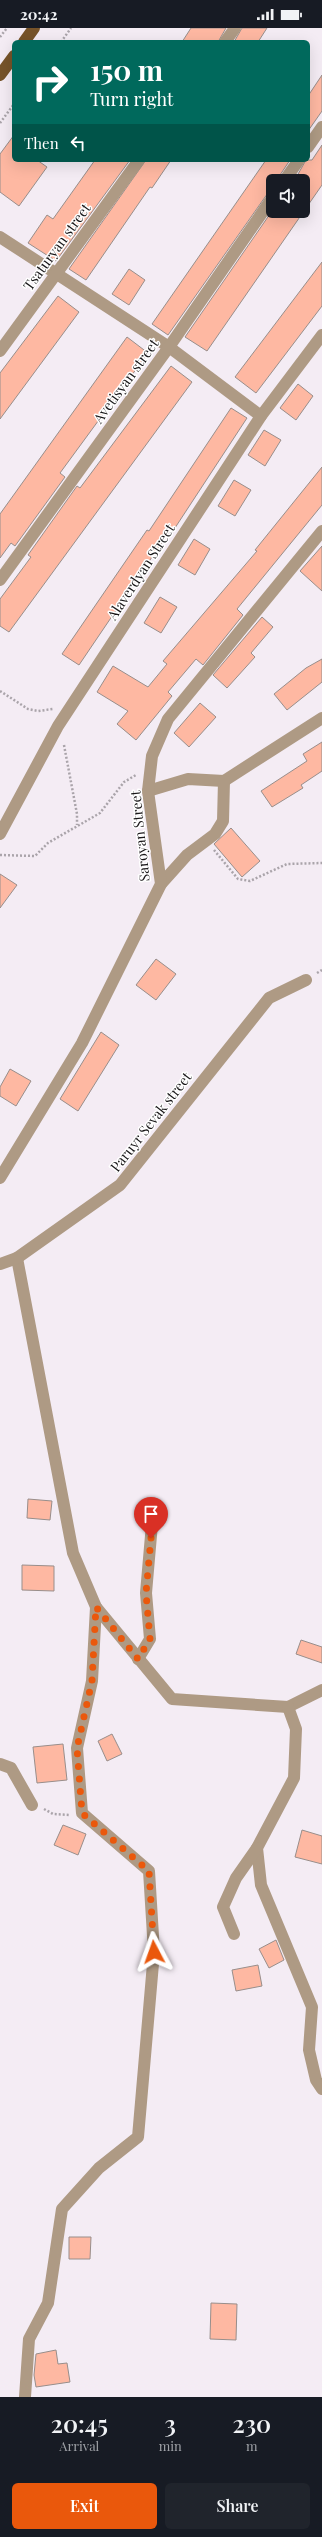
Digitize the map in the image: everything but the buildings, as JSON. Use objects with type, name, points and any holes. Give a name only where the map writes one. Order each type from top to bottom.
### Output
[{"type":"main road","points":[[25,40],[34,28]]},
{"type":"main road","points":[[0,75],[12,59]]},
{"type":"street","points":[[226,40],[235,28]]},
{"type":"street","points":[[310,144],[322,127]]},
{"type":"street","name":"Tsaturyan street","points":[[0,351],[138,162]]},
{"type":"street","points":[[289,174],[298,162]]},
{"type":"street","name":"Avetisyan street","points":[[0,580],[169,347],[266,207]]},
{"type":"street","points":[[0,237],[169,347],[261,416]]},
{"type":"street","name":"Alaverdyan Street","points":[[0,834],[58,726],[261,416],[322,335]]},
{"type":"street","name":"Saroyan Street","points":[[0,1178],[82,1043],[161,884],[148,791],[152,756],[168,719],[322,531]]},
{"type":"street","points":[[148,791],[188,779],[224,781],[322,718]]},
{"type":"street","points":[[161,884],[187,855],[215,834],[223,821],[224,781]]},
{"type":"street","name":"Paruyr Sevak street","points":[[0,1264],[17,1258],[120,1185],[269,998],[306,980]]},
{"type":"street","points":[[17,1258],[73,1553],[96,1607],[172,1699],[288,1707],[322,1690]]},
{"type":"street","points":[[138,1659],[150,1639],[146,1593],[152,1524]]},
{"type":"street","points":[[25,2397],[29,2340],[48,2304],[62,2209],[99,2168],[138,2137],[139,2130],[154,1952],[149,1871],[82,1813],[77,1748],[92,1681],[96,1607]]},
{"type":"street","points":[[234,1934],[223,1907],[236,1878],[257,1848],[294,1778],[296,1729],[288,1707]]},
{"type":"street","points":[[0,1764],[11,1768],[36,1806]]},
{"type":"street","points":[[257,1848],[261,1886],[312,2007],[309,2050],[316,2080],[322,2089]]},
{"type":"path","points":[[0,37],[7,28]]},
{"type":"path","points":[[62,40],[71,28]]},
{"type":"path","points":[[0,123],[12,107]]},
{"type":"path","points":[[0,691],[28,709],[38,711],[52,708]]},
{"type":"path","points":[[66,752],[77,825]]},
{"type":"path","points":[[0,855],[35,856],[48,842],[100,813],[124,782],[143,770],[150,774]]},
{"type":"path","points":[[211,848],[238,879],[250,881],[287,864],[322,863]]},
{"type":"path","points":[[36,1806],[53,1814],[69,1815]]},
{"type":"route","points":[[151,1538],[146,1593],[150,1639],[138,1659],[96,1607],[92,1681],[77,1748],[82,1813],[149,1871],[154,1952]]}]
